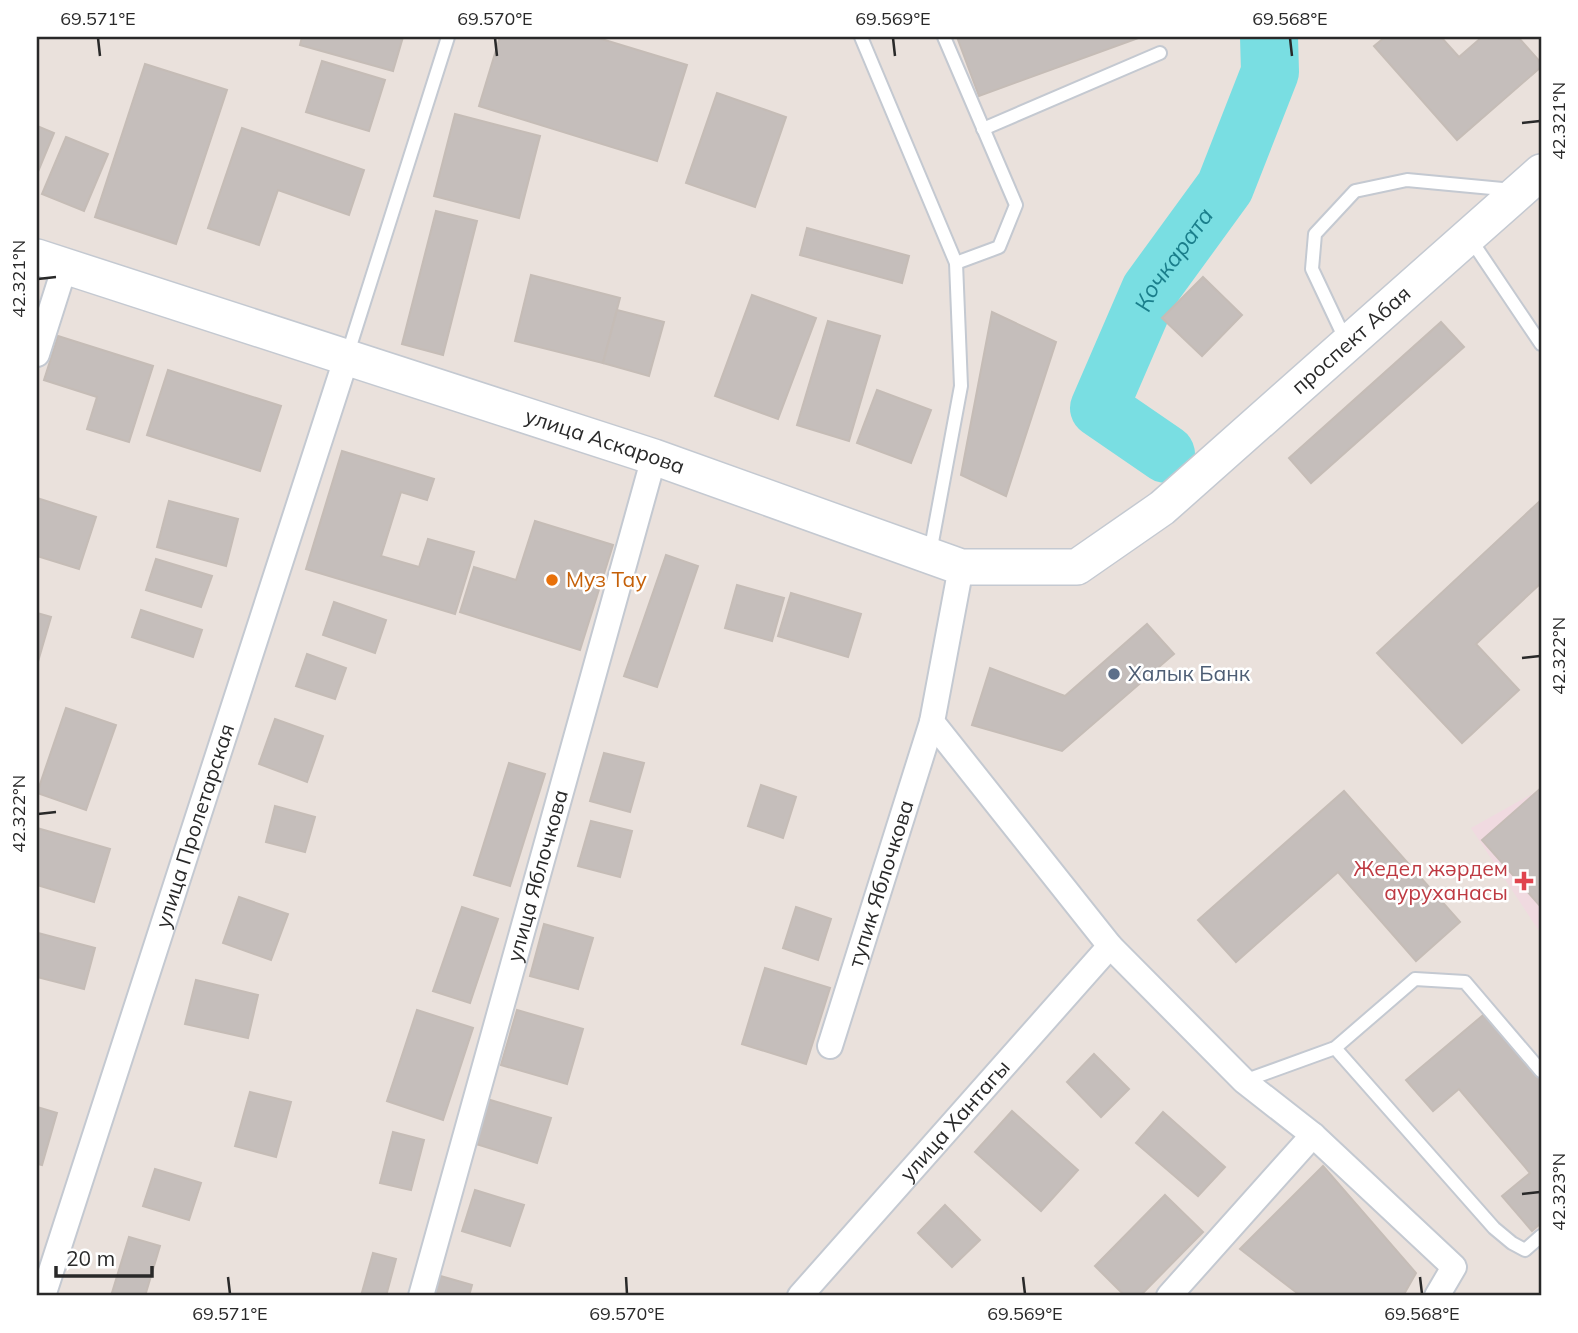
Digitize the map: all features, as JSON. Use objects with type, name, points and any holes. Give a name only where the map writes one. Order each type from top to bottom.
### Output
[{"type":"main road","name":"проспект Абая","points":[[1162,508],[1531,182]]},
{"type":"main road","name":"улица Аскарова","points":[[51,261],[654,457],[945,562],[1077,567],[1162,508]]},
{"type":"street","points":[[37,354],[51,261]]},
{"type":"street","name":"улица Пролетарская","points":[[43,1296],[347,356]]},
{"type":"street","name":"улица Яблочкова","points":[[421,1296],[654,457]]},
{"type":"street","name":"тупик Яблочкова","points":[[830,1046],[932,722],[945,562]]},
{"type":"street","points":[[932,722],[1110,946],[1244,1082],[1313,1135],[1454,1267],[1437,1296]]},
{"type":"street","name":"улица Хантагы","points":[[800,1296],[1110,946]]},
{"type":"street","points":[[1169,1296],[1313,1135]]},
{"type":"lane","points":[[347,356],[448,37]]},
{"type":"lane","points":[[861,37],[956,263],[961,386],[945,562]]},
{"type":"lane","points":[[944,37],[1016,205],[999,247],[956,263]]},
{"type":"lane","points":[[983,129],[1160,53]]},
{"type":"lane","points":[[1347,344],[1311,269],[1315,234],[1355,191],[1408,180],[1531,182]]},
{"type":"lane","points":[[1469,237],[1541,344]]},
{"type":"lane","points":[[1244,1082],[1335,1048],[1415,979],[1465,982],[1541,1070]]},
{"type":"lane","points":[[1335,1048],[1494,1228],[1525,1250],[1541,1236]]},
{"type":"shaded area","name":"Жедел жәрдем ауруханасы","points":[[1541,789],[1541,934],[1471,828]]},
{"type":"building","points":[[302,37],[403,37],[393,71],[300,45]]},
{"type":"building","points":[[500,37],[595,37],[687,65],[657,161],[479,106]]},
{"type":"building","points":[[957,37],[1141,37],[979,96]]},
{"type":"building","points":[[1385,37],[1441,37],[1459,57],[1482,37],[1518,37],[1541,63],[1541,67],[1457,140],[1374,46]]},
{"type":"building","points":[[322,61],[385,80],[369,131],[306,112]]},
{"type":"building","points":[[145,64],[227,90],[176,244],[95,217]]},
{"type":"building","points":[[717,93],[786,117],[755,207],[686,183]]},
{"type":"building","points":[[455,114],[540,136],[519,218],[434,196]]},
{"type":"building","points":[[37,126],[54,133],[37,174]]},
{"type":"building","points":[[242,128],[364,170],[349,215],[278,190],[259,245],[208,228]]},
{"type":"building","points":[[66,137],[108,154],[84,211],[42,194]]},
{"type":"building","points":[[436,211],[477,221],[443,355],[402,344]]},
{"type":"building","points":[[807,228],[909,256],[902,283],[800,255]]},
{"type":"building","points":[[531,275],[620,298],[603,363],[515,341]]},
{"type":"building","points":[[1203,277],[1242,315],[1202,356],[1162,318]]},
{"type":"building","points":[[752,295],[816,318],[778,419],[715,396]]},
{"type":"building","points":[[617,310],[664,322],[649,376],[603,363]]},
{"type":"building","points":[[992,312],[1056,342],[1006,496],[961,475]]},
{"type":"building","points":[[828,321],[880,336],[849,441],[797,425]]},
{"type":"building","points":[[1441,322],[1464,347],[1311,483],[1289,458]]},
{"type":"building","points":[[58,336],[153,366],[129,442],[87,429],[97,397],[44,380]]},
{"type":"building","points":[[168,370],[281,406],[260,471],[147,435]]},
{"type":"building","points":[[877,390],[931,410],[911,463],[857,443]]},
{"type":"building","points":[[342,451],[434,479],[427,500],[401,492],[381,556],[419,567],[428,539],[474,552],[455,614],[306,569]]},
{"type":"building","points":[[37,498],[96,517],[79,569],[37,556]]},
{"type":"building","points":[[1541,500],[1541,583],[1476,644],[1519,690],[1462,743],[1377,653]]},
{"type":"building","points":[[169,501],[238,519],[226,566],[157,547]]},
{"type":"building","points":[[535,521],[613,545],[580,650],[460,612],[474,567],[516,580]]},
{"type":"building","points":[[666,555],[698,566],[657,687],[624,676]]},
{"type":"building","points":[[156,559],[212,576],[201,607],[146,590]]},
{"type":"building","points":[[737,585],[784,598],[772,641],[725,628]]},
{"type":"building","points":[[791,593],[861,614],[848,657],[778,636]]},
{"type":"building","points":[[334,602],[386,620],[375,653],[323,635]]},
{"type":"building","points":[[141,610],[202,630],[193,657],[132,637]]},
{"type":"building","points":[[37,613],[51,617],[37,665]]},
{"type":"building","points":[[1147,624],[1174,654],[1062,751],[972,725],[990,668],[1065,696]]},
{"type":"building","points":[[307,654],[346,668],[335,699],[296,686]]},
{"type":"building","points":[[66,708],[116,725],[86,810],[37,793]]},
{"type":"building","points":[[275,719],[323,736],[307,782],[259,764]]},
{"type":"building","points":[[604,753],[644,763],[630,812],[590,801]]},
{"type":"building","points":[[509,763],[545,774],[510,886],[474,875]]},
{"type":"building","points":[[761,785],[796,797],[783,838],[748,826]]},
{"type":"building","name":"Жедел жәрдем ауруханасы","points":[[1541,788],[1541,907],[1482,840]]},
{"type":"building","points":[[1344,791],[1460,922],[1416,961],[1338,872],[1236,962],[1198,920]]},
{"type":"building","points":[[275,806],[315,817],[305,852],[266,842]]},
{"type":"building","points":[[591,821],[632,831],[620,877],[578,866]]},
{"type":"building","points":[[37,828],[110,849],[94,902],[37,885]]},
{"type":"building","points":[[239,897],[288,914],[271,960],[223,943]]},
{"type":"building","points":[[462,907],[498,919],[470,1003],[433,991]]},
{"type":"building","points":[[796,907],[831,919],[818,960],[783,948]]},
{"type":"building","points":[[544,924],[593,938],[578,989],[530,976]]},
{"type":"building","points":[[38,933],[95,948],[84,989],[37,977]]},
{"type":"building","points":[[765,968],[830,988],[806,1064],[742,1044]]},
{"type":"building","points":[[196,980],[258,995],[248,1038],[185,1024]]},
{"type":"building","points":[[417,1010],[473,1028],[443,1120],[387,1101]]},
{"type":"building","points":[[517,1010],[583,1029],[567,1084],[501,1065]]},
{"type":"building","points":[[1488,1011],[1541,1075],[1541,1223],[1532,1231],[1502,1196],[1530,1173],[1459,1089],[1433,1111],[1406,1080]]},
{"type":"building","points":[[1094,1054],[1129,1089],[1101,1117],[1067,1082]]},
{"type":"building","points":[[250,1092],[291,1102],[276,1157],[235,1146]]},
{"type":"building","points":[[487,1099],[551,1118],[537,1163],[473,1143]]},
{"type":"building","points":[[37,1107],[57,1113],[42,1165],[37,1164]]},
{"type":"building","points":[[1012,1111],[1078,1170],[1041,1211],[975,1152]]},
{"type":"building","points":[[1163,1112],[1225,1167],[1198,1196],[1136,1143]]},
{"type":"building","points":[[393,1132],[424,1140],[411,1190],[380,1183]]},
{"type":"building","points":[[1323,1166],[1416,1273],[1403,1296],[1301,1296],[1240,1249]]},
{"type":"building","points":[[155,1169],[201,1183],[189,1220],[143,1206]]},
{"type":"building","points":[[475,1190],[524,1205],[510,1246],[462,1231]]},
{"type":"building","points":[[1165,1195],[1203,1232],[1140,1296],[1125,1296],[1095,1266]]},
{"type":"building","points":[[945,1205],[980,1240],[952,1267],[918,1233]]},
{"type":"building","points":[[129,1237],[160,1246],[145,1296],[111,1296]]},
{"type":"building","points":[[373,1253],[396,1259],[386,1296],[361,1296]]},
{"type":"building","points":[[437,1275],[472,1285],[469,1296],[432,1296]]},
{"type":"waterway","name":"Кочкарата","points":[[1166,454],[1099,408],[1150,290],[1225,187],[1270,72],[1269,37]]},
{"type":"place","name":"Муз Тау","points":[[552,580]]},
{"type":"place","name":"Халык Банк","points":[[1114,674]]},
{"type":"place","name":"Жедел жәрдем ауруханасы","points":[[1524,881]]}]
